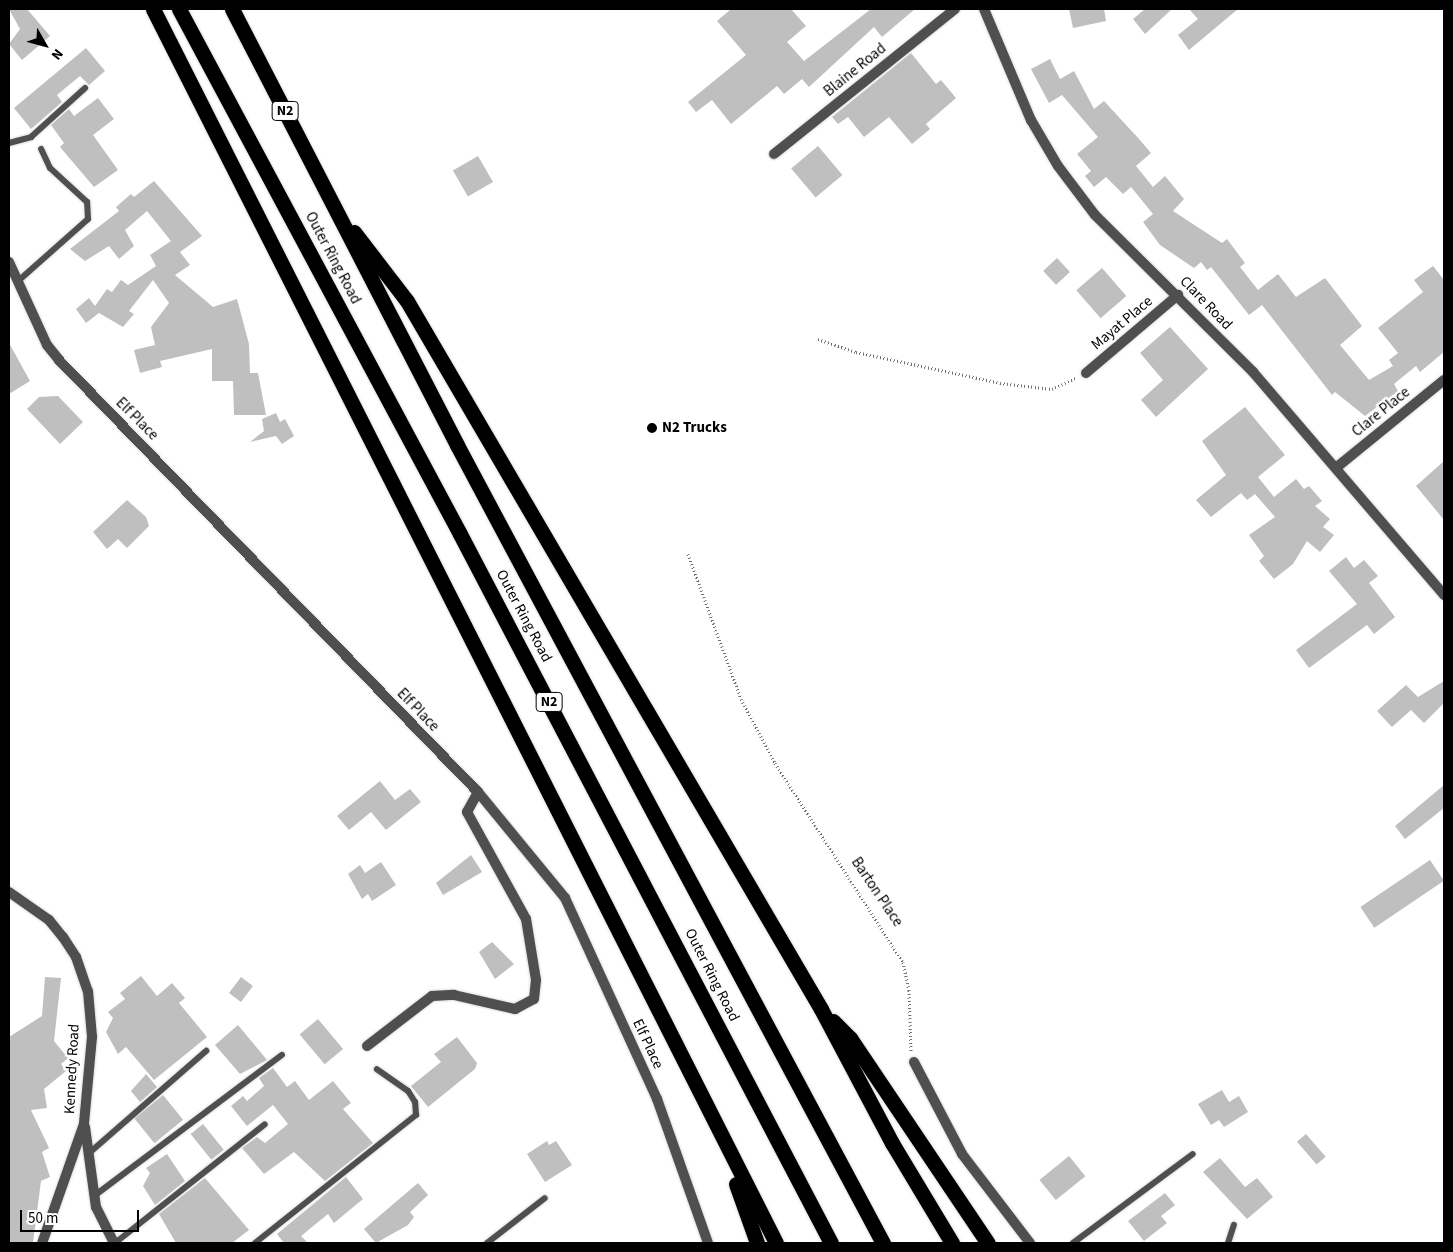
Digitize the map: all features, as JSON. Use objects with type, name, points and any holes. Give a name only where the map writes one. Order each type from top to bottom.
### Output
[{"type":"highway","points":[[153,9],[717,1130],[776,1243]]},
{"type":"highway","name":"Outer Ring Road","points":[[179,9],[470,551],[831,1243]]},
{"type":"highway","name":"Outer Ring Road","points":[[232,9],[883,1243]]},
{"type":"highway","points":[[339,214],[390,273],[407,301],[821,1009],[892,1143],[952,1243]]},
{"type":"highway","points":[[821,1009],[850,1038],[988,1243]]},
{"type":"highway","points":[[717,1130],[757,1243]]},
{"type":"street","name":"Blaine Road","points":[[774,154],[955,9]]},
{"type":"street","name":"Clare Road","points":[[984,9],[1007,71],[1058,166],[1095,214],[1178,294],[1337,467],[1444,595]]},
{"type":"street","name":"Elf Place","points":[[9,262],[17,282],[59,360],[478,792],[565,898],[580,925],[657,1099],[708,1243]]},
{"type":"street","name":"Mayat Place","points":[[1086,373],[1178,294]]},
{"type":"street","name":"Clare Place","points":[[1337,467],[1444,380]]},
{"type":"street","points":[[367,1046],[432,996],[454,995],[515,1009],[534,999],[536,980],[526,919],[468,812],[478,792]]},
{"type":"street","name":"Kennedy Road","points":[[9,892],[49,920],[63,937],[76,957],[88,991],[92,1037],[84,1124],[42,1243]]},
{"type":"street","points":[[914,1062],[969,1165],[1030,1243]]},
{"type":"street","points":[[84,1124],[94,1196],[114,1243]]},
{"type":"lane","points":[[9,144],[31,137],[85,88]]},
{"type":"lane","points":[[17,282],[88,219],[87,202],[50,168],[41,149]]},
{"type":"lane","points":[[88,1154],[206,1052]]},
{"type":"lane","points":[[94,1196],[282,1055]]},
{"type":"lane","points":[[255,1243],[416,1115],[408,1091],[377,1068]]},
{"type":"lane","points":[[114,1243],[265,1124]]},
{"type":"lane","points":[[1073,1243],[1193,1154]]},
{"type":"lane","points":[[487,1243],[545,1198]]},
{"type":"lane","points":[[1228,1243],[1234,1225]]},
{"type":"path","points":[[818,339],[856,352],[1000,383],[1052,389],[1086,373]]},
{"type":"path","name":"Barton Place","points":[[688,554],[741,699],[775,763],[903,962],[910,990],[907,1034],[914,1062]]},
{"type":"building","points":[[9,9],[27,9],[50,36],[22,60],[9,44],[20,29]]},
{"type":"building","points":[[731,9],[791,9],[806,26],[787,42],[804,61],[871,9],[915,9],[882,37],[874,27],[809,87],[802,79],[784,94],[777,86],[731,124],[712,100],[696,112],[688,102],[746,55],[717,21]]},
{"type":"building","points":[[1069,9],[1104,9],[1106,21],[1073,28]]},
{"type":"building","points":[[1145,9],[1172,9],[1145,34],[1133,19]]},
{"type":"building","points":[[1189,9],[1238,9],[1189,50],[1178,35],[1198,19]]},
{"type":"building","points":[[86,48],[105,71],[89,85],[80,76],[57,95],[62,102],[31,129],[14,108]]},
{"type":"building","points":[[911,53],[936,84],[941,80],[956,98],[926,124],[930,129],[912,144],[889,117],[864,137],[848,117],[838,124],[832,117]]},
{"type":"building","points":[[1050,59],[1060,79],[1074,71],[1094,109],[1104,101],[1139,139],[1151,153],[1136,166],[1153,187],[1165,176],[1184,199],[1173,211],[1222,243],[1227,239],[1245,263],[1240,267],[1258,290],[1278,274],[1296,297],[1325,278],[1362,326],[1340,345],[1369,380],[1393,366],[1389,360],[1398,353],[1378,328],[1423,292],[1414,280],[1433,266],[1444,280],[1444,352],[1420,372],[1416,366],[1394,384],[1398,391],[1365,416],[1335,392],[1332,395],[1262,305],[1249,315],[1211,267],[1207,270],[1201,262],[1194,268],[1160,245],[1143,222],[1153,214],[1131,187],[1123,194],[1106,177],[1094,187],[1085,176],[1091,171],[1077,154],[1098,137],[1062,95],[1049,103],[1031,69]]},
{"type":"building","points":[[98,98],[114,119],[93,135],[118,170],[94,187],[60,147],[64,143],[51,125],[69,109],[74,116]]},
{"type":"building","points":[[818,146],[842,175],[816,198],[791,168]]},
{"type":"building","points":[[478,156],[493,182],[468,196],[453,170]]},
{"type":"building","points":[[154,181],[202,236],[180,252],[190,265],[175,275],[213,307],[237,299],[249,344],[250,373],[258,373],[266,415],[234,415],[233,381],[212,381],[212,349],[160,361],[162,367],[140,373],[134,350],[155,345],[151,327],[169,303],[153,280],[129,311],[134,314],[123,327],[99,313],[86,323],[76,309],[89,298],[95,306],[107,289],[112,292],[121,280],[128,285],[156,266],[150,255],[171,241],[147,211],[125,230],[134,246],[119,259],[109,246],[85,261],[70,249],[119,211],[116,207],[131,194],[134,197]]},
{"type":"building","points":[[1057,258],[1070,272],[1056,285],[1043,271]]},
{"type":"building","points":[[1102,268],[1126,296],[1101,318],[1076,290]]},
{"type":"building","points":[[1170,327],[1208,369],[1156,417],[1141,400],[1163,380],[1140,353]]},
{"type":"building","points":[[9,343],[30,381],[9,394]]},
{"type":"building","points":[[58,396],[83,422],[60,444],[27,409],[39,397]]},
{"type":"building","points":[[1245,407],[1285,455],[1258,477],[1274,497],[1296,479],[1304,489],[1309,486],[1322,501],[1315,506],[1330,519],[1323,527],[1334,535],[1320,552],[1307,541],[1293,564],[1274,579],[1259,561],[1264,556],[1249,535],[1275,517],[1255,494],[1247,500],[1241,493],[1211,517],[1196,500],[1226,475],[1202,441]]},
{"type":"building","points":[[276,413],[280,422],[285,419],[294,436],[282,444],[276,436],[250,442],[264,431],[262,419]]},
{"type":"building","points":[[1444,461],[1444,520],[1416,486]]},
{"type":"building","points":[[127,500],[146,517],[149,526],[127,548],[118,539],[107,549],[93,532]]},
{"type":"building","points":[[1346,557],[1354,568],[1364,560],[1378,576],[1369,583],[1395,617],[1374,634],[1367,625],[1309,668],[1296,650],[1357,604],[1329,571]]},
{"type":"building","points":[[1444,681],[1444,703],[1424,723],[1411,710],[1392,727],[1377,711],[1406,685],[1418,697]]},
{"type":"building","points":[[380,781],[395,800],[410,789],[421,802],[386,830],[371,812],[349,830],[337,816]]},
{"type":"building","points":[[1444,785],[1444,808],[1405,839],[1395,826]]},
{"type":"building","points":[[471,855],[482,872],[443,895],[436,883]]},
{"type":"building","points":[[1430,860],[1444,881],[1374,928],[1360,907]]},
{"type":"building","points":[[381,862],[396,885],[372,901],[368,894],[362,899],[348,874],[360,865],[365,873]]},
{"type":"building","points":[[492,942],[514,964],[495,979],[479,952]]},
{"type":"building","points":[[141,976],[157,996],[172,983],[185,998],[179,1003],[207,1037],[154,1080],[126,1047],[118,1054],[106,1032],[113,1018],[108,1012],[125,999],[120,993]]},
{"type":"building","points":[[45,977],[61,978],[54,1041],[68,1058],[61,1064],[66,1071],[44,1089],[47,1108],[31,1110],[49,1148],[42,1152],[50,1177],[41,1181],[33,1243],[9,1243],[9,1037],[42,1016]]},
{"type":"building","points":[[241,977],[253,986],[241,1002],[229,993]]},
{"type":"building","points":[[318,1019],[343,1049],[325,1064],[300,1034]]},
{"type":"building","points":[[238,1025],[267,1060],[240,1074],[215,1045]]},
{"type":"building","points":[[457,1037],[477,1063],[475,1069],[428,1107],[411,1086],[441,1062],[434,1054]]},
{"type":"building","points":[[273,1068],[287,1087],[295,1081],[309,1100],[333,1081],[351,1103],[343,1109],[373,1143],[325,1181],[294,1152],[264,1174],[242,1148],[257,1137],[265,1143],[288,1124],[273,1105],[247,1126],[231,1106],[243,1096],[247,1101],[264,1086],[259,1078]]},
{"type":"building","points":[[146,1074],[157,1087],[140,1102],[131,1091]]},
{"type":"building","points":[[1222,1090],[1229,1102],[1239,1096],[1248,1112],[1224,1127],[1219,1120],[1211,1125],[1198,1104]]},
{"type":"building","points":[[163,1095],[183,1120],[154,1143],[134,1118]]},
{"type":"building","points":[[203,1124],[224,1150],[211,1160],[191,1134]]},
{"type":"building","points":[[1306,1134],[1326,1157],[1317,1165],[1297,1142]]},
{"type":"building","points":[[547,1141],[549,1145],[556,1141],[572,1165],[545,1182],[527,1154]]},
{"type":"building","points":[[167,1154],[185,1181],[155,1205],[143,1186],[150,1173],[146,1168]]},
{"type":"building","points":[[1069,1156],[1085,1176],[1056,1200],[1039,1180]]},
{"type":"building","points":[[1220,1158],[1245,1187],[1257,1178],[1273,1197],[1247,1219],[1203,1172]]},
{"type":"building","points":[[346,1177],[363,1199],[334,1223],[328,1214],[301,1236],[308,1243],[284,1243],[277,1234]]},
{"type":"building","points":[[205,1178],[249,1230],[232,1243],[176,1243],[159,1214]]},
{"type":"building","points":[[418,1183],[428,1195],[410,1212],[414,1217],[408,1225],[376,1243],[364,1229]]},
{"type":"building","points":[[1165,1193],[1175,1205],[1161,1216],[1167,1223],[1144,1241],[1128,1221]]},
{"type":"place","name":"N2 Trucks","points":[[652,428]]}]
